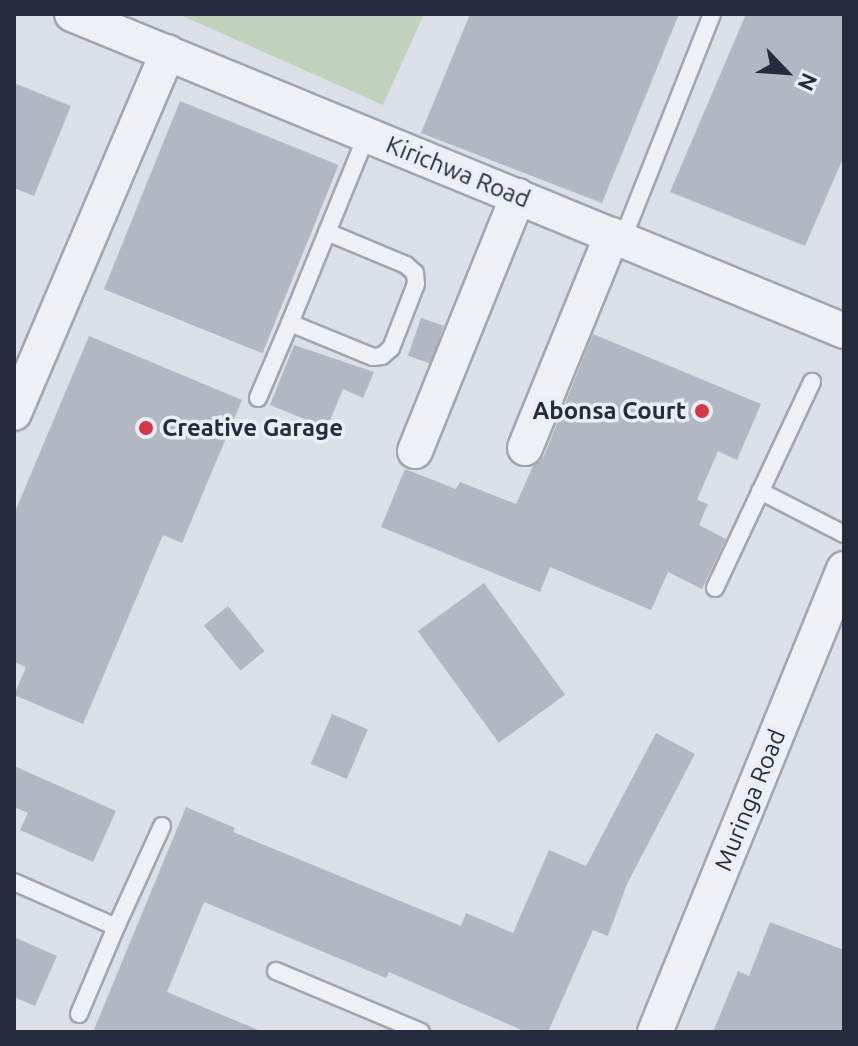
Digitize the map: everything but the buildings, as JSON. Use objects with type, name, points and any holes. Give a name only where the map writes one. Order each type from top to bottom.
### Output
[{"type":"street","name":"Kirichwa Road","points":[[72,14],[844,331]]},
{"type":"street","points":[[14,413],[168,52]]},
{"type":"street","points":[[415,451],[518,196]]},
{"type":"street","points":[[525,448],[617,236]]},
{"type":"street","name":"Muringa Road","points":[[658,1031],[844,569]]},
{"type":"lane","points":[[617,236],[712,14]]},
{"type":"lane","points":[[258,398],[367,134]]},
{"type":"lane","points":[[290,323],[373,357],[382,356],[391,348],[416,284],[415,273],[406,265],[327,232]]},
{"type":"lane","points":[[715,588],[812,382]]},
{"type":"lane","points":[[760,491],[844,534]]},
{"type":"lane","points":[[79,1014],[162,826]]},
{"type":"lane","points":[[14,882],[116,927]]},
{"type":"lane","points":[[276,971],[421,1032]]},
{"type":"green space","points":[[178,14],[424,14],[383,105]]},
{"type":"place","name":"Abonsa Court","points":[[702,411]]},
{"type":"place","name":"Creative Garage","points":[[146,428]]}]
